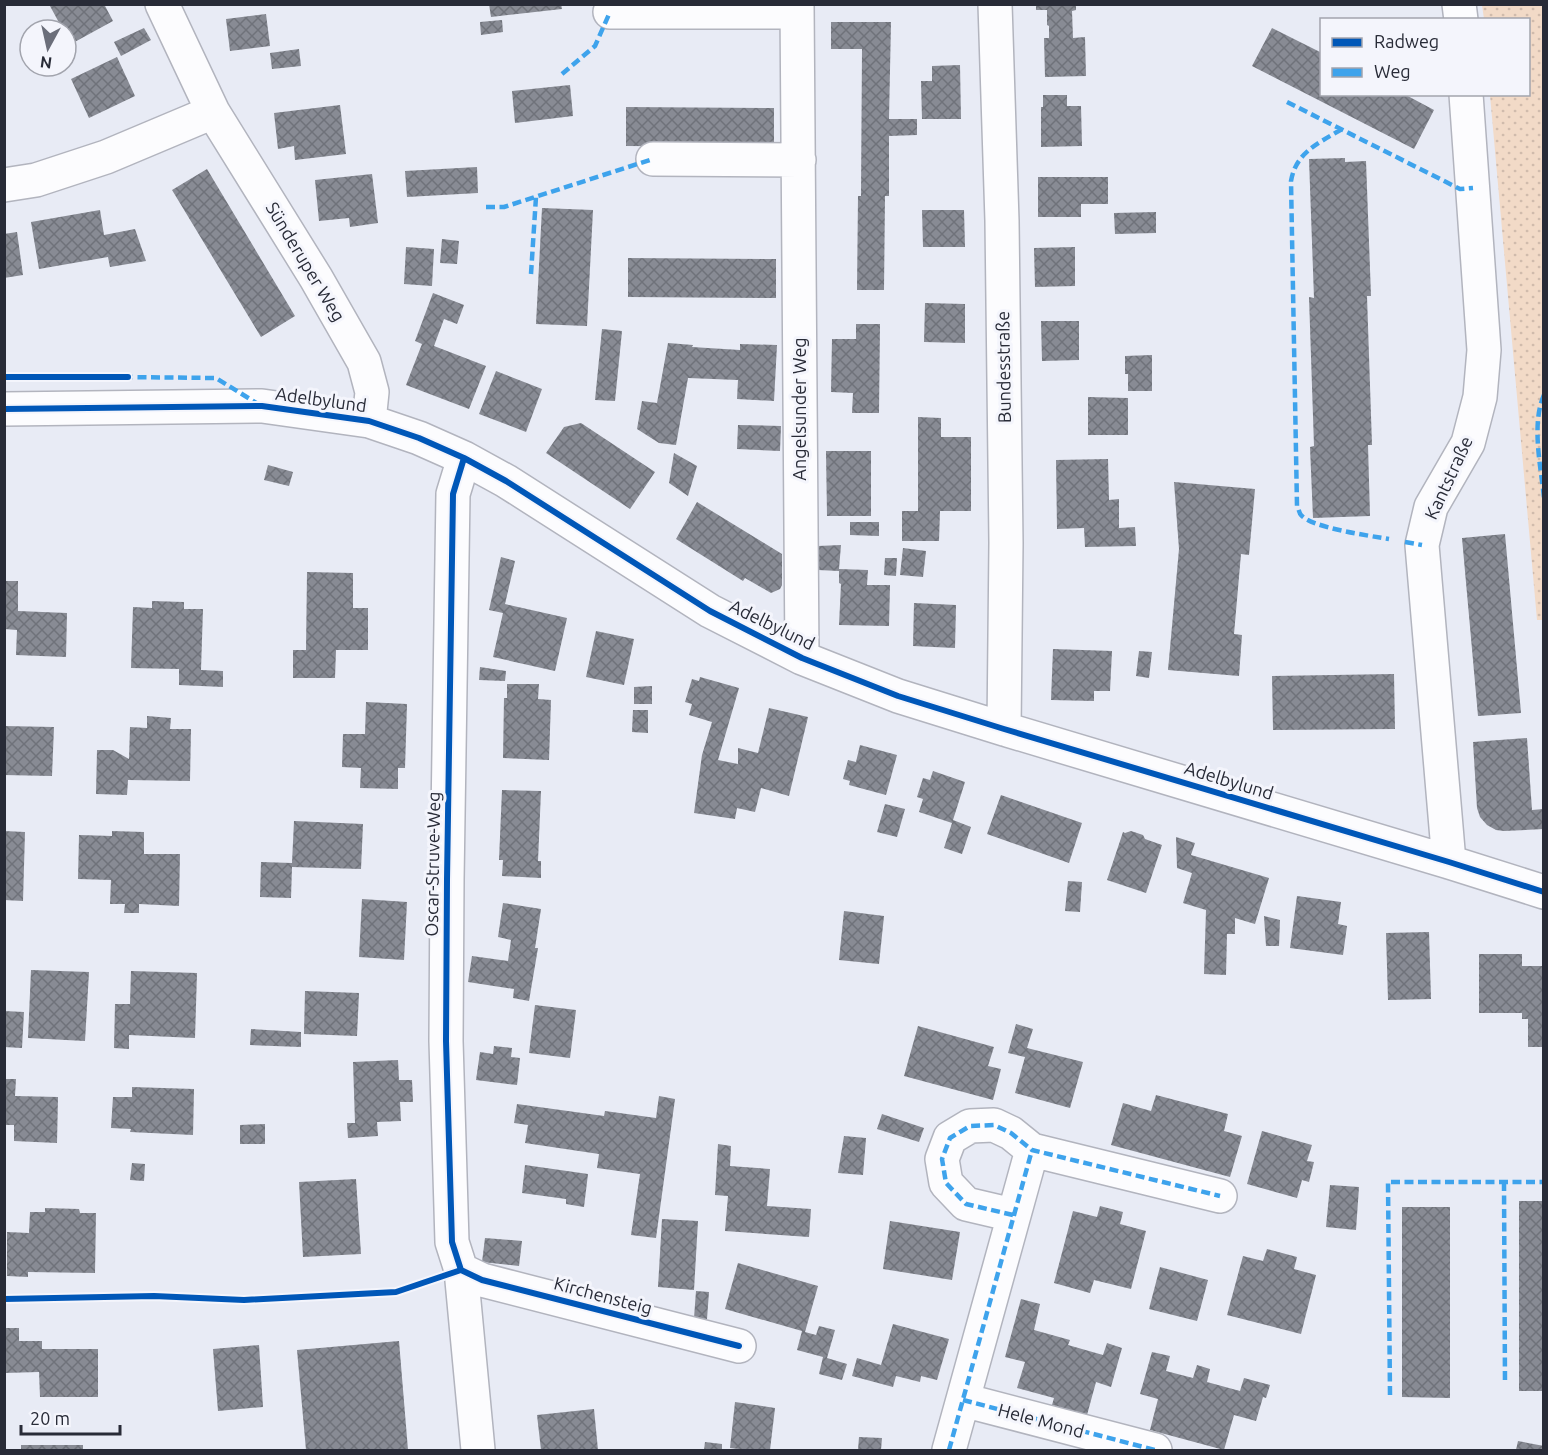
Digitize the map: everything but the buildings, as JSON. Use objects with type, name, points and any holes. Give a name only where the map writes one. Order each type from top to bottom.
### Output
[{"type":"street","name":"Sünderuper Weg","points":[[162,4],[213,112],[316,278],[364,362],[372,392],[369,421]]},
{"type":"street","name":"Bundesstraße","points":[[995,4],[1002,221],[1005,448],[1004,729]]},
{"type":"street","name":"Angelsunder Weg","points":[[610,12],[797,8],[802,658]]},
{"type":"street","name":"Kantstraße","points":[[1449,862],[1422,545],[1431,507],[1468,443],[1480,397],[1484,350],[1466,96]]},
{"type":"street","points":[[4,185],[36,180],[106,157],[213,112]]},
{"type":"street","points":[[653,159],[799,160]]},
{"type":"street","name":"Adelbylund","points":[[4,409],[262,406],[369,421],[418,438],[464,458],[507,481],[710,611],[802,658],[898,696],[1544,892]]},
{"type":"street","name":"Oscar-Struve-Weg","points":[[464,458],[453,494],[446,1018],[452,1242],[461,1270],[478,1450]]},
{"type":"street","points":[[1013,1215],[966,1203],[946,1183],[942,1159],[950,1138],[970,1126],[994,1125],[1011,1133],[1032,1150],[1220,1196]]},
{"type":"street","points":[[949,1450],[1032,1150]]},
{"type":"street","name":"Kirchensteig","points":[[461,1270],[482,1280],[739,1346]]},
{"type":"street","name":"Hele Mond","points":[[963,1400],[1155,1450]]},
{"type":"shaded area","points":[[1482,5],[1543,5],[1543,620],[1537,620],[1490,96],[1530,96],[1530,18],[1484,18]]},
{"type":"marked path","points":[[562,74],[595,46],[610,12]]},
{"type":"marked path","points":[[1287,102],[1460,189],[1473,188]]},
{"type":"marked path","points":[[1342,129],[1303,155],[1291,181],[1297,506],[1301,515],[1317,524],[1389,539]]},
{"type":"marked path","points":[[486,207],[504,207],[653,159]]},
{"type":"marked path","points":[[531,274],[536,197]]},
{"type":"marked path","points":[[124,377],[216,378],[258,404]]},
{"type":"marked path","points":[[1544,395],[1540,406],[1537,432],[1544,498]]},
{"type":"marked path","points":[[1405,542],[1422,545]]},
{"type":"marked path","points":[[1013,1215],[966,1204],[946,1183],[942,1159],[950,1138],[970,1126],[994,1125],[1011,1133],[1032,1150],[1220,1196]]},
{"type":"marked path","points":[[949,1450],[1032,1150]]},
{"type":"marked path","points":[[1390,1395],[1388,1182],[1544,1182]]},
{"type":"marked path","points":[[1504,1182],[1505,1384]]},
{"type":"marked path","points":[[963,1400],[1155,1450]]},
{"type":"cycle path","points":[[4,377],[128,377]]},
{"type":"cycle path","points":[[4,409],[262,406],[369,421],[419,438],[464,458],[506,481],[710,611],[802,658],[898,696],[1544,892]]},
{"type":"cycle path","points":[[461,1270],[452,1242],[446,1041],[453,494],[464,458]]},
{"type":"cycle path","points":[[461,1270],[482,1280],[739,1346]]},
{"type":"cycle path","points":[[4,1299],[154,1296],[244,1300],[396,1292],[461,1270]]}]
